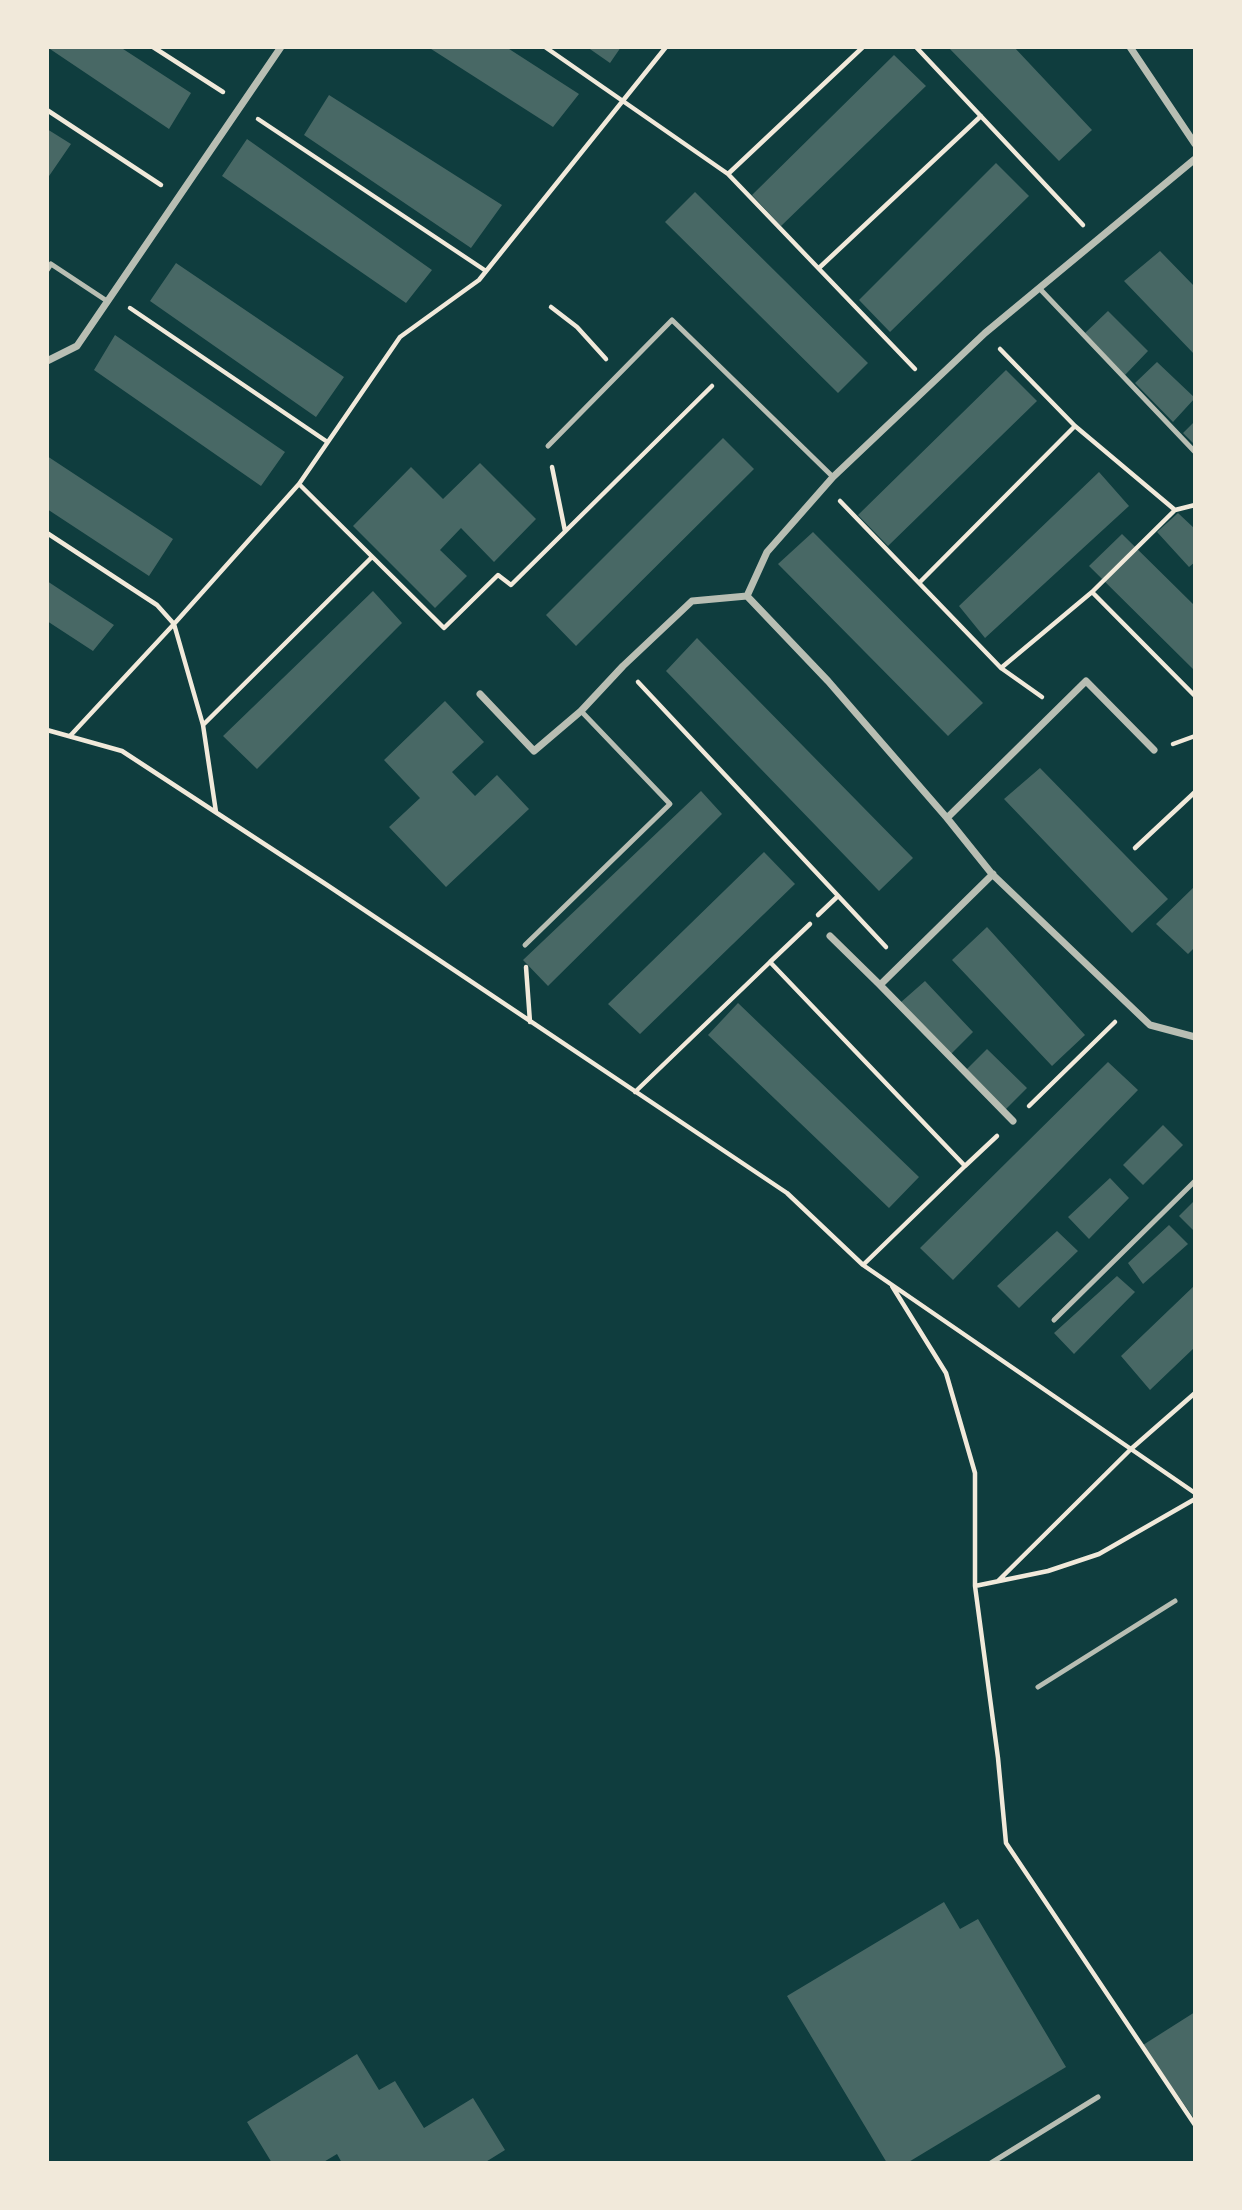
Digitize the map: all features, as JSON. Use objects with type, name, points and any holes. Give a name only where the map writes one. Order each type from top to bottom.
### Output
[{"type":"street","points":[[47,361],[77,346],[281,47]]},
{"type":"street","points":[[1130,47],[1195,144]]},
{"type":"street","points":[[747,596],[767,552],[832,477],[985,333],[1195,159]]},
{"type":"street","points":[[480,694],[534,751],[581,711],[623,666],[691,601],[747,596]]},
{"type":"street","points":[[747,596],[828,681],[993,874],[1150,1025],[1195,1037]]},
{"type":"street","points":[[947,818],[1086,681],[1154,750]]},
{"type":"street","points":[[880,985],[993,874]]},
{"type":"street","points":[[830,936],[1013,1121]]},
{"type":"lane","points":[[47,270],[51,264],[109,298]]},
{"type":"lane","points":[[1040,289],[1195,452]]},
{"type":"lane","points":[[548,446],[672,320],[832,477]]},
{"type":"lane","points":[[525,945],[670,804],[581,711]]},
{"type":"lane","points":[[1054,1320],[1195,1181]]},
{"type":"lane","points":[[1038,1687],[1175,1601]]},
{"type":"lane","points":[[991,2163],[1098,2096]]},
{"type":"path","points":[[153,47],[486,271]]},
{"type":"path","points":[[545,47],[728,174],[931,386]]},
{"type":"path","points":[[70,736],[299,484],[400,337],[480,280],[666,47]]},
{"type":"path","points":[[728,174],[863,47]]},
{"type":"path","points":[[916,47],[1098,241]]},
{"type":"path","points":[[47,110],[179,197]]},
{"type":"path","points":[[819,268],[981,116]]},
{"type":"path","points":[[109,298],[326,441]]},
{"type":"path","points":[[551,307],[577,327],[620,373]]},
{"type":"path","points":[[985,333],[1075,426],[1175,510]]},
{"type":"path","points":[[299,484],[444,628],[498,575],[511,585],[726,372]]},
{"type":"path","points":[[919,583],[1075,426]]},
{"type":"path","points":[[548,446],[565,532]]},
{"type":"path","points":[[825,485],[1001,667],[1058,708]]},
{"type":"path","points":[[1001,667],[1092,592],[1175,510],[1195,505]]},
{"type":"path","points":[[47,533],[157,605],[174,624],[203,725],[216,813]]},
{"type":"path","points":[[203,725],[372,557]]},
{"type":"path","points":[[1092,592],[1195,696]]},
{"type":"path","points":[[623,666],[901,964]]},
{"type":"path","points":[[48,731],[122,751],[216,813],[787,1193],[863,1265],[1195,1493]]},
{"type":"path","points":[[1135,848],[1195,792]]},
{"type":"path","points":[[635,1092],[838,896]]},
{"type":"path","points":[[525,945],[530,1023]]},
{"type":"path","points":[[770,962],[965,1166]]},
{"type":"path","points":[[863,1265],[1131,1006]]},
{"type":"path","points":[[890,1283],[946,1373],[975,1473],[975,1586],[998,1758],[1006,1843],[1195,2125]]},
{"type":"path","points":[[998,1581],[1131,1449],[1195,1393]]},
{"type":"path","points":[[975,1586],[1048,1571],[1099,1555],[1195,1499]]},
{"type":"building","points":[[47,47],[120,47],[191,93],[169,129]]},
{"type":"building","points":[[428,47],[506,47],[579,94],[553,127]]},
{"type":"building","points":[[587,47],[621,47],[610,63]]},
{"type":"building","points":[[948,47],[1014,47],[1092,130],[1059,161]]},
{"type":"building","points":[[894,55],[926,86],[781,226],[752,195]]},
{"type":"building","points":[[329,95],[502,205],[471,248],[304,135]]},
{"type":"building","points":[[47,129],[71,144],[47,179]]},
{"type":"building","points":[[247,139],[432,270],[406,303],[222,176]]},
{"type":"building","points":[[996,163],[1029,196],[890,332],[859,300]]},
{"type":"building","points":[[695,192],[868,363],[838,393],[665,222]]},
{"type":"building","points":[[1160,251],[1195,287],[1195,355],[1124,281]]},
{"type":"building","points":[[176,263],[344,377],[316,417],[150,301]]},
{"type":"building","points":[[1108,311],[1148,351],[1125,375],[1085,333]]},
{"type":"building","points":[[115,335],[285,452],[261,486],[94,370]]},
{"type":"building","points":[[1157,362],[1195,398],[1173,422],[1135,383]]},
{"type":"building","points":[[1006,370],[1037,401],[888,546],[858,515]]},
{"type":"building","points":[[1195,421],[1195,445],[1183,433]]},
{"type":"building","points":[[723,438],[754,469],[576,646],[546,615]]},
{"type":"building","points":[[47,456],[173,539],[149,576],[47,509]]},
{"type":"building","points":[[480,463],[536,519],[494,562],[461,528],[440,550],[467,576],[435,608],[353,526],[411,467],[443,499]]},
{"type":"building","points":[[1099,472],[1129,506],[985,638],[959,606]]},
{"type":"building","points":[[1178,513],[1195,529],[1195,562],[1189,567],[1157,532]]},
{"type":"building","points":[[813,532],[983,703],[948,736],[778,564]]},
{"type":"building","points":[[1122,534],[1195,606],[1195,671],[1089,566]]},
{"type":"building","points":[[47,581],[114,625],[93,651],[47,621]]},
{"type":"building","points":[[373,591],[402,623],[257,769],[223,736]]},
{"type":"building","points":[[697,638],[913,858],[879,891],[666,671]]},
{"type":"building","points":[[445,701],[484,742],[452,772],[475,796],[497,775],[529,809],[446,887],[389,827],[420,798],[384,760]]},
{"type":"building","points":[[1040,768],[1168,899],[1132,933],[1004,799]]},
{"type":"building","points":[[701,791],[722,814],[548,986],[523,960]]},
{"type":"building","points":[[764,852],[795,884],[640,1034],[608,1004]]},
{"type":"building","points":[[1195,886],[1195,947],[1188,954],[1156,924]]},
{"type":"building","points":[[987,927],[1085,1035],[1052,1066],[952,960]]},
{"type":"building","points":[[925,981],[973,1032],[950,1055],[900,1003]]},
{"type":"building","points":[[738,1003],[919,1177],[889,1208],[708,1035]]},
{"type":"building","points":[[987,1049],[1027,1088],[1005,1110],[965,1071]]},
{"type":"building","points":[[1108,1062],[1138,1090],[953,1280],[920,1248]]},
{"type":"building","points":[[1163,1125],[1183,1145],[1143,1185],[1123,1165]]},
{"type":"building","points":[[1110,1178],[1129,1198],[1089,1239],[1068,1217]]},
{"type":"building","points":[[1195,1200],[1195,1232],[1179,1216]]},
{"type":"building","points":[[1169,1225],[1188,1244],[1143,1284],[1128,1263]]},
{"type":"building","points":[[1057,1231],[1078,1251],[1019,1308],[997,1286]]},
{"type":"building","points":[[1117,1276],[1135,1292],[1074,1354],[1054,1333]]},
{"type":"building","points":[[1195,1285],[1195,1347],[1150,1390],[1121,1356]]},
{"type":"building","points":[[944,1902],[960,1929],[978,1919],[1066,2067],[907,2163],[887,2163],[787,1996]]},
{"type":"building","points":[[1195,2012],[1195,2120],[1143,2045]]},
{"type":"building","points":[[357,2054],[379,2090],[395,2081],[424,2128],[473,2098],[505,2150],[484,2163],[342,2163],[337,2154],[322,2163],[272,2163],[247,2122]]}]
